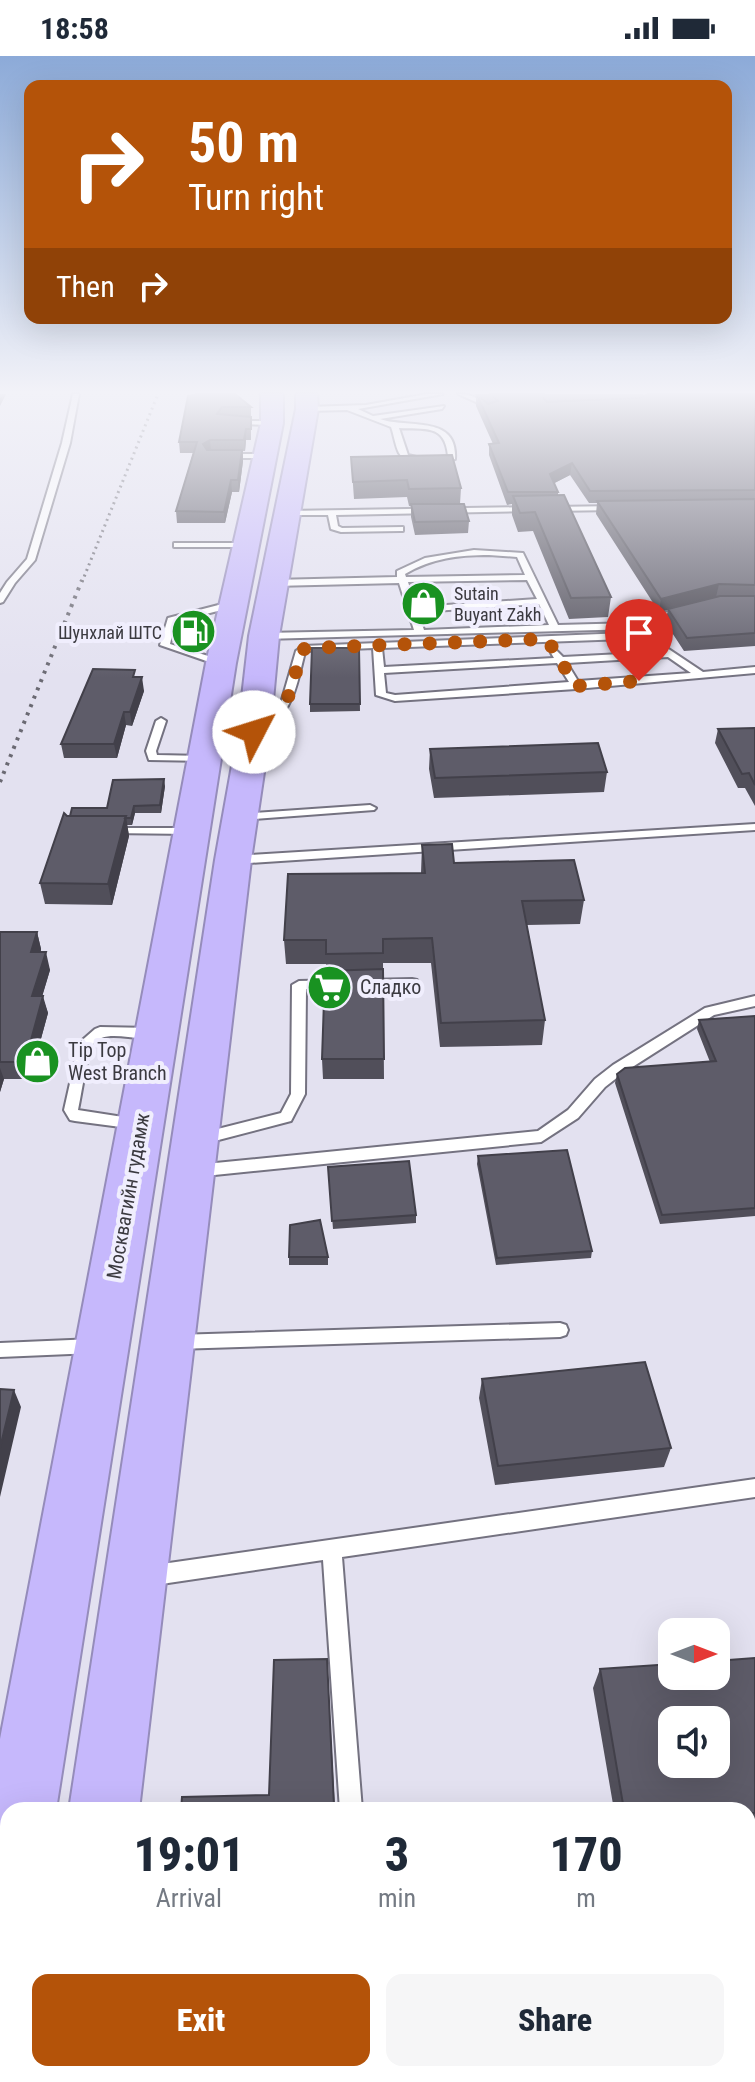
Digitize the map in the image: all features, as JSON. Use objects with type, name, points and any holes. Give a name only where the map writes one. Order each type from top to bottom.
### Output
[{"type":"highway","name":"Москвагийн гудамж","points":[[105,1802],[236,839],[254,732],[247,545],[272,489]]},
{"type":"highway","name":"Москвагийн гудамж","points":[[22,1802],[221,663],[273,583],[291,489]]},
{"type":"lane","points":[[0,600],[31,560],[53,489]]},
{"type":"lane","points":[[286,513],[630,507]]},
{"type":"lane","points":[[332,512],[334,527],[341,530],[400,529]]},
{"type":"lane","points":[[177,545],[247,545]]},
{"type":"lane","points":[[420,633],[400,573],[419,560],[480,551],[520,555],[555,628]]},
{"type":"lane","points":[[273,583],[530,577]]},
{"type":"lane","points":[[413,610],[542,601]]},
{"type":"lane","points":[[221,663],[165,645],[171,620],[249,620],[420,633],[635,626],[696,607]]},
{"type":"lane","points":[[254,732],[279,714],[286,703],[302,649],[626,636],[646,638],[701,675]]},
{"type":"lane","points":[[547,639],[576,686]]},
{"type":"lane","points":[[377,645],[381,695],[395,698],[755,670]]},
{"type":"lane","points":[[379,670],[671,654]]},
{"type":"lane","points":[[161,721],[151,751],[153,758],[204,759]]},
{"type":"lane","points":[[236,839],[370,808]]},
{"type":"lane","points":[[236,839],[755,827]]},
{"type":"lane","points":[[104,831],[191,831]]},
{"type":"lane","points":[[193,1156],[286,1117],[298,1094],[299,985],[412,983]]},
{"type":"lane","points":[[193,1156],[541,1136],[573,1114],[600,1083],[631,1060],[710,1011],[755,1001]]},
{"type":"lane","points":[[140,1125],[75,1116],[71,1110],[86,1043],[100,1032],[156,1033]]},
{"type":"lane","points":[[167,1343],[560,1330]]},
{"type":"lane","points":[[0,1350],[102,1346]]},
{"type":"lane","points":[[136,1578],[755,1488]]},
{"type":"lane","points":[[332,1549],[350,1802]]},
{"type":"building","points":[[183,489],[229,489],[224,512],[176,511]]},
{"type":"building","points":[[507,489],[556,489],[558,492],[508,492]]},
{"type":"building","points":[[588,489],[755,489],[755,490],[590,491]]},
{"type":"building","points":[[564,495],[611,597],[571,598],[535,512],[520,513],[513,496]]},
{"type":"building","points":[[755,499],[755,585],[719,584],[661,599],[597,501]]},
{"type":"building","points":[[411,504],[464,504],[469,521],[415,522]]},
{"type":"building","points":[[720,596],[755,596],[755,633],[687,638],[668,609]]},
{"type":"building","points":[[312,648],[359,648],[360,704],[310,704]]},
{"type":"building","points":[[93,669],[135,670],[133,677],[142,677],[130,712],[124,712],[114,744],[61,744]]},
{"type":"building","points":[[755,728],[755,785],[749,773],[742,774],[718,729]]},
{"type":"building","points":[[598,743],[607,772],[435,778],[430,749]]},
{"type":"building","points":[[164,779],[160,805],[134,806],[131,818],[70,816],[72,808],[107,808],[113,780]]},
{"type":"building","points":[[64,813],[67,816],[126,816],[108,884],[40,883]]},
{"type":"building","points":[[452,844],[454,863],[574,860],[584,900],[522,901],[545,1020],[441,1023],[432,938],[383,939],[383,953],[326,954],[326,940],[284,940],[288,874],[425,873],[422,845]]},
{"type":"building","points":[[0,932],[37,932],[31,952],[46,952],[32,996],[43,996],[25,1062],[0,1062]]},
{"type":"building","points":[[383,969],[384,1059],[322,1059],[325,971]]},
{"type":"building","points":[[755,1016],[755,1208],[662,1215],[617,1074],[625,1068],[716,1061],[699,1020]]},
{"type":"building","points":[[567,1150],[592,1251],[497,1258],[478,1156]]},
{"type":"building","points":[[409,1161],[416,1215],[332,1221],[328,1167]]},
{"type":"building","points":[[320,1220],[328,1257],[289,1257],[290,1225]]},
{"type":"building","points":[[645,1362],[671,1448],[498,1466],[482,1379]]},
{"type":"building","points":[[0,1389],[14,1390],[0,1448]]},
{"type":"building","points":[[755,1658],[755,1802],[623,1802],[600,1669],[658,1665],[658,1690],[730,1690],[730,1660]]},
{"type":"building","points":[[327,1659],[334,1802],[182,1802],[182,1797],[269,1795],[274,1660]]},
{"type":"railway","points":[[82,582],[120,489]]},
{"type":"railway","points":[[0,782],[82,580]]},
{"type":"place","name":"Sutain Buyant Zakh","points":[[423,603]]},
{"type":"place","name":"Шунхлай ШТС","points":[[193,632]]},
{"type":"place","name":"Сладко","points":[[329,987]]},
{"type":"place","name":"Tip Top West Branch","points":[[37,1062]]},
{"type":"route","points":[[254,732],[279,714],[286,703],[301,651],[306,648],[547,639],[576,686],[639,681]]}]
